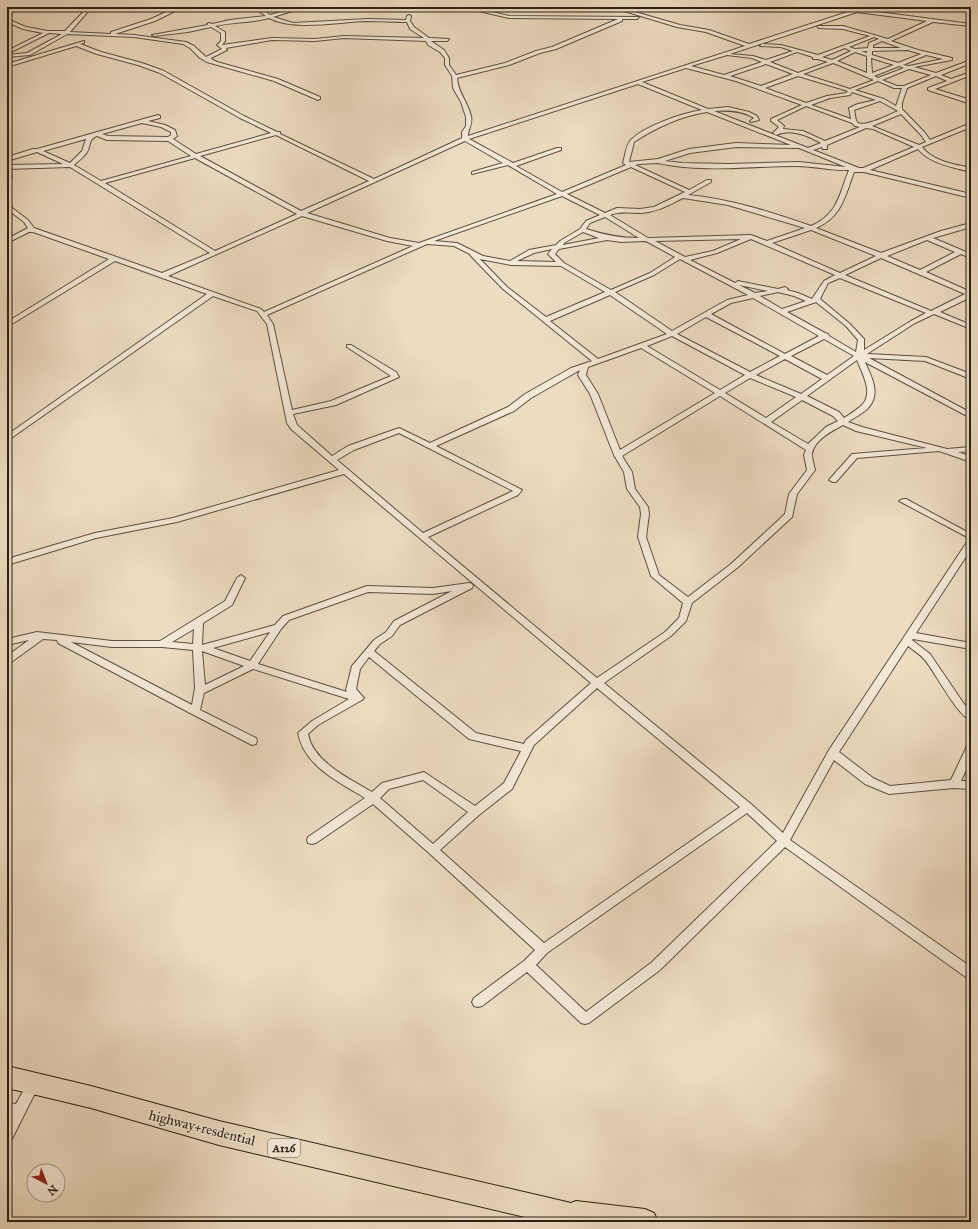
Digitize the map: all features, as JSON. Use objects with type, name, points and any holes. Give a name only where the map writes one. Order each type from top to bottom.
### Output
[{"type":"highway","name":"highway+resdential","points":[[7,1077],[35,1082],[219,1133],[562,1213]]},
{"type":"highway","name":"A126","points":[[562,1213],[589,1222]]},
{"type":"highway","name":"A126","points":[[562,1213],[646,1222]]},
{"type":"street","points":[[28,54],[65,34],[75,25],[88,9],[87,7]]},
{"type":"street","points":[[7,66],[153,20],[181,7]]},
{"type":"street","points":[[255,7],[267,16],[282,22],[295,24],[372,20],[408,21]]},
{"type":"street","points":[[140,37],[188,31],[210,24],[267,16],[303,7]]},
{"type":"street","points":[[613,7],[648,18],[707,31],[749,46],[768,44],[781,46],[795,52],[831,62],[896,86],[905,87],[971,61]]},
{"type":"street","points":[[164,275],[465,139],[637,82],[802,30],[867,7]]},
{"type":"street","points":[[465,139],[465,132],[469,126],[469,117],[464,102],[455,88],[454,77],[447,65],[446,55],[426,37],[412,28],[408,21],[409,8],[431,10],[470,8],[509,17],[648,18]]},
{"type":"street","points":[[856,11],[971,25]]},
{"type":"street","points":[[454,77],[507,64],[538,52],[554,48],[623,19],[629,13]]},
{"type":"street","points":[[7,20],[25,28],[48,32],[140,37],[187,44],[202,57],[210,61],[276,80],[318,98]]},
{"type":"street","points":[[870,76],[869,56],[872,50],[870,47],[871,44],[881,40],[889,40],[933,20]]},
{"type":"street","points":[[210,24],[223,32],[223,41],[219,45],[224,49],[209,56],[207,58],[210,61]]},
{"type":"street","points":[[802,30],[842,25],[889,40],[911,50]]},
{"type":"street","points":[[7,53],[48,32]]},
{"type":"street","points":[[815,58],[874,36]]},
{"type":"street","points":[[221,46],[272,39],[315,40],[344,37],[448,40]]},
{"type":"street","points":[[76,44],[99,54],[140,64],[162,72],[242,117],[278,133],[374,181]]},
{"type":"street","points":[[845,47],[869,56],[951,81]]},
{"type":"street","points":[[761,88],[831,62],[856,50],[901,48],[929,53],[950,59],[960,65],[971,68]]},
{"type":"street","points":[[7,56],[57,50]]},
{"type":"street","points":[[726,76],[795,52]]},
{"type":"street","points":[[870,76],[929,53]]},
{"type":"street","points":[[722,55],[748,56],[798,74],[882,100],[900,110],[923,134],[929,143]]},
{"type":"street","points":[[745,125],[754,121],[773,120],[807,105],[840,94],[848,94],[851,90],[909,68],[928,62],[950,59]]},
{"type":"street","points":[[685,67],[726,76],[854,122],[857,125],[874,128],[919,147],[922,152],[934,158],[971,170]]},
{"type":"street","points":[[971,73],[930,88],[971,102]]},
{"type":"street","points":[[637,82],[858,170]]},
{"type":"street","points":[[900,110],[899,103],[905,87]]},
{"type":"street","points":[[854,122],[850,109],[860,104],[882,100]]},
{"type":"street","points":[[689,192],[630,165],[625,160],[630,153],[630,144],[635,139],[659,126],[706,109],[725,108],[736,110],[754,116],[757,119],[754,121]]},
{"type":"street","points":[[809,150],[900,110]]},
{"type":"street","points":[[7,159],[158,117]]},
{"type":"street","points":[[773,120],[782,127],[776,132]]},
{"type":"street","points":[[138,122],[168,128],[173,131],[174,136],[170,139]]},
{"type":"street","points":[[767,243],[775,239],[811,228],[830,218],[834,214],[858,170],[919,147],[971,125]]},
{"type":"street","points":[[768,135],[788,130],[796,131],[817,139],[824,144]]},
{"type":"street","points":[[103,182],[197,157],[278,133]]},
{"type":"street","points":[[94,134],[107,138],[170,139],[197,157],[300,213],[404,244],[455,244],[487,259],[511,263],[562,264]]},
{"type":"street","points":[[7,167],[71,164],[85,151],[87,141],[94,134]]},
{"type":"street","points":[[465,139],[512,164],[562,194],[605,214],[646,239],[756,296],[826,335],[859,356],[971,416]]},
{"type":"street","points":[[821,154],[825,147],[824,144]]},
{"type":"street","points":[[657,161],[689,151],[736,145],[798,146]]},
{"type":"street","points":[[474,173],[512,164],[559,149]]},
{"type":"street","points":[[35,150],[71,164],[103,182],[215,253]]},
{"type":"street","points":[[264,314],[402,252],[450,233],[562,194],[630,165],[644,161],[657,161],[682,165],[729,166],[799,164],[858,170],[971,196]]},
{"type":"street","points":[[7,174],[9,176],[7,178]]},
{"type":"street","points":[[708,181],[655,209],[640,211],[617,210],[605,214],[588,222],[582,230],[562,242],[560,246],[551,254],[562,264],[612,293],[672,334],[750,376],[802,396],[836,414],[843,422],[859,429],[944,450],[971,460]]},
{"type":"street","points":[[682,196],[731,204],[811,228],[971,294]]},
{"type":"street","points":[[7,206],[26,221],[31,230],[251,306],[264,314],[270,324],[292,425],[331,460],[423,536],[473,585],[598,682],[747,807],[784,841],[971,974]]},
{"type":"street","points":[[782,311],[814,300],[826,282],[880,256],[927,238],[971,225]]},
{"type":"street","points":[[7,241],[31,230]]},
{"type":"street","points":[[582,230],[606,238],[621,240],[751,237],[798,258],[971,327]]},
{"type":"street","points":[[546,320],[612,293],[682,258],[715,252],[751,237]]},
{"type":"street","points":[[511,263],[518,257],[534,250],[570,246],[606,238]]},
{"type":"street","points":[[927,238],[971,256]]},
{"type":"street","points":[[469,251],[505,288],[598,362]]},
{"type":"street","points":[[920,272],[960,252]]},
{"type":"street","points":[[7,325],[115,258]]},
{"type":"street","points":[[433,850],[475,812],[508,786],[526,748],[598,682],[668,634],[683,619],[688,602],[734,566],[789,515],[793,494],[811,470],[808,455],[809,448],[829,429],[843,422],[866,406],[870,398],[871,385],[859,356],[862,340],[848,325],[814,300],[796,294],[727,281]]},
{"type":"street","points":[[431,445],[512,409],[541,388],[585,366],[672,334],[729,301],[785,289]]},
{"type":"street","points":[[7,439],[213,293]]},
{"type":"street","points":[[767,421],[859,356],[933,312],[971,294]]},
{"type":"street","points":[[705,314],[828,379]]},
{"type":"street","points":[[618,454],[750,376],[826,335]]},
{"type":"street","points":[[641,345],[809,448]]},
{"type":"street","points":[[289,412],[333,403],[395,377],[393,374],[349,346]]},
{"type":"street","points":[[859,356],[926,359],[971,377]]},
{"type":"street","points":[[585,366],[582,375],[594,394],[618,454],[628,472],[631,489],[644,507],[646,514],[642,537],[655,576],[688,602]]},
{"type":"street","points":[[7,429],[16,434]]},
{"type":"street","points":[[331,460],[351,448],[399,430],[514,487],[518,491],[423,536]]},
{"type":"street","points":[[834,480],[855,456],[971,449]]},
{"type":"street","points":[[7,562],[95,536],[174,520],[344,471]]},
{"type":"street","points":[[528,965],[585,1019],[656,966],[784,841],[833,753],[971,538],[903,501]]},
{"type":"street","points":[[162,644],[229,603],[241,578]]},
{"type":"street","points":[[200,691],[252,666],[278,627],[286,618],[367,589],[433,591],[473,585]]},
{"type":"street","points":[[359,698],[351,690],[355,668],[378,642],[389,634],[397,623],[473,585]]},
{"type":"street","points":[[195,712],[200,691],[199,621]]},
{"type":"street","points":[[200,648],[278,627]]},
{"type":"street","points":[[7,642],[37,635],[112,644],[162,644],[200,648],[252,666],[359,698]]},
{"type":"street","points":[[7,661],[40,636]]},
{"type":"street","points":[[908,637],[971,646]]},
{"type":"street","points":[[908,637],[927,656],[961,706],[971,717]]},
{"type":"street","points":[[56,638],[252,742]]},
{"type":"street","points":[[369,652],[473,736],[526,748]]},
{"type":"street","points":[[359,698],[315,723],[303,733],[305,744],[324,767],[373,798],[433,850],[543,950]]},
{"type":"street","points":[[954,784],[971,749]]},
{"type":"street","points":[[833,753],[869,781],[888,790],[954,784],[971,785]]},
{"type":"street","points":[[312,840],[373,798],[386,786],[424,776],[475,812]]},
{"type":"street","points":[[478,1002],[528,965],[543,950],[747,807]]},
{"type":"street","points":[[7,1135],[13,1110],[35,1082]]}]
